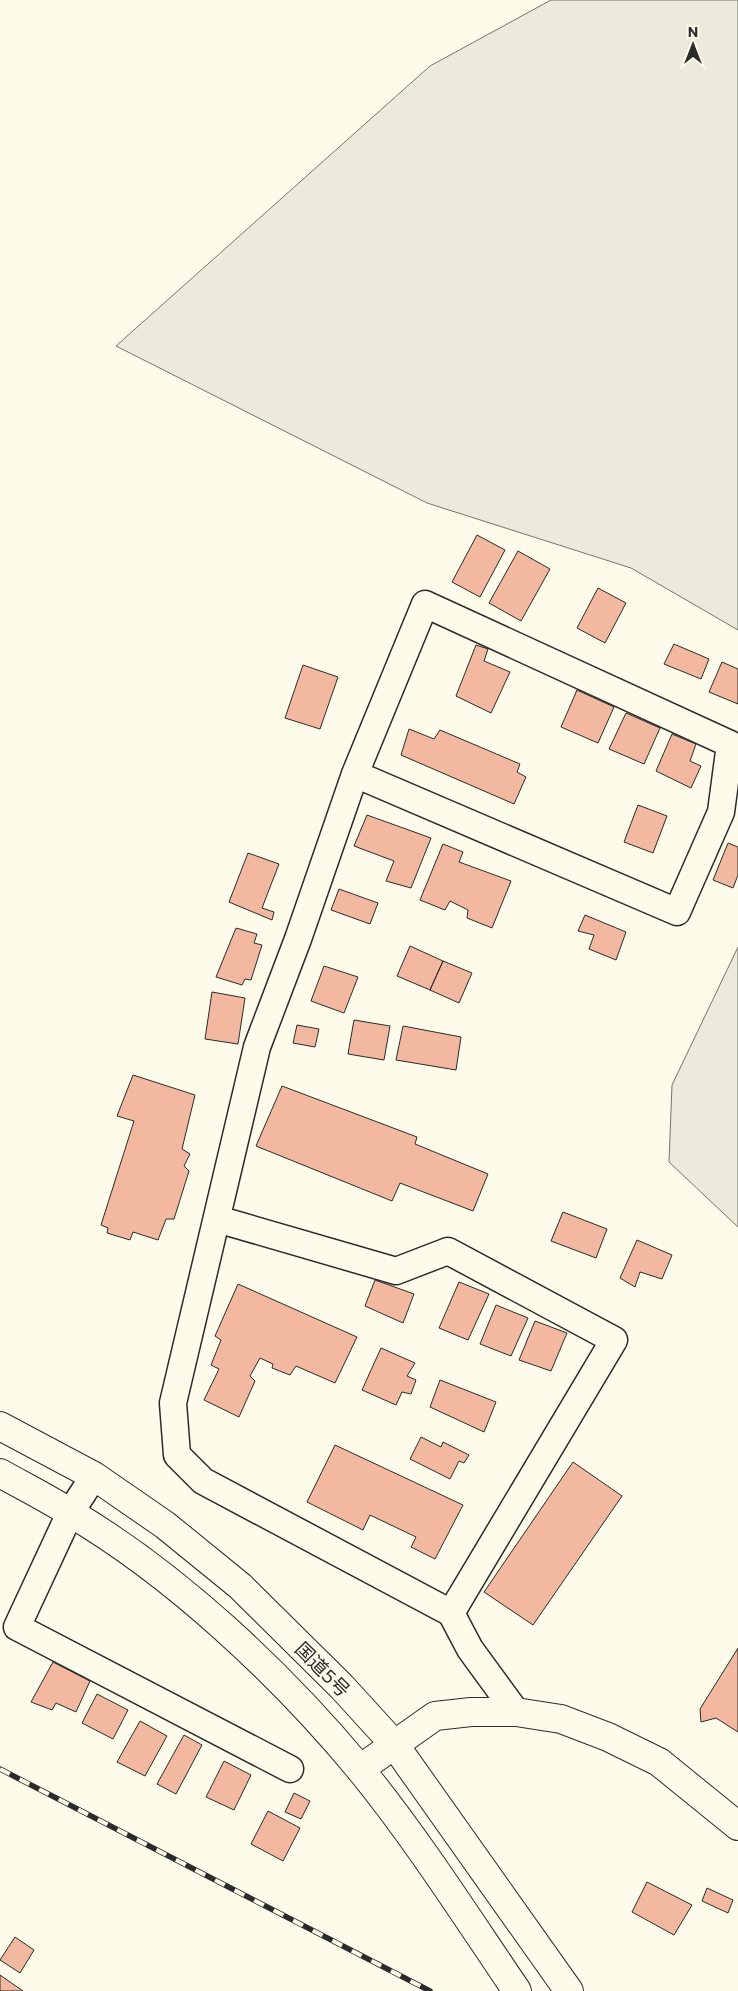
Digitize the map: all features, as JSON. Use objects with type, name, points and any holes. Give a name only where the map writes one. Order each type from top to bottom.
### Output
[{"type":"main road","name":"国道5号","points":[[0,1426],[94,1476],[165,1525],[240,1586],[342,1688],[394,1744],[566,1987]]},
{"type":"main road","name":"国道5号","points":[[0,1473],[70,1512],[143,1562],[214,1618],[309,1711],[360,1769],[413,1838],[516,1990]]},
{"type":"main road","points":[[360,1769],[435,1716],[471,1712],[516,1712],[561,1719],[608,1737],[659,1762],[738,1826]]},
{"type":"street","points":[[355,774],[677,912],[721,812],[730,744],[425,604],[355,774],[298,939],[256,1047],[173,1403],[177,1455],[203,1481],[451,1613],[470,1649],[516,1712]]},
{"type":"street","points":[[217,1219],[396,1271],[448,1251],[614,1340],[451,1613]]},
{"type":"street","points":[[94,1476],[70,1512],[17,1627],[290,1769]]},
{"type":"shaded area","points":[[551,0],[738,0],[738,630],[631,568],[427,503],[116,346],[430,66]]},
{"type":"shaded area","points":[[738,947],[738,1227],[669,1162],[672,1085]]},
{"type":"building","points":[[477,535],[505,550],[480,597],[452,582]]},
{"type":"building","points":[[518,551],[550,569],[521,621],[489,603]]},
{"type":"building","points":[[598,588],[626,603],[605,643],[577,628]]},
{"type":"building","points":[[674,644],[709,659],[701,679],[664,664]]},
{"type":"building","points":[[476,645],[488,649],[484,661],[510,672],[491,713],[456,696]]},
{"type":"building","points":[[722,662],[738,669],[738,704],[709,692]]},
{"type":"building","points":[[303,665],[338,677],[320,729],[285,718]]},
{"type":"building","points":[[577,690],[614,707],[598,743],[561,727]]},
{"type":"building","points":[[626,713],[660,728],[644,764],[609,749]]},
{"type":"building","points":[[409,729],[434,739],[440,730],[520,764],[517,772],[526,777],[514,804],[401,755]]},
{"type":"building","points":[[672,734],[696,744],[690,761],[701,766],[691,788],[656,771]]},
{"type":"building","points":[[638,805],[667,816],[653,853],[624,842]]},
{"type":"building","points":[[367,815],[431,838],[411,888],[386,881],[394,861],[354,846]]},
{"type":"building","points":[[728,843],[738,847],[738,875],[733,888],[713,880]]},
{"type":"building","points":[[443,844],[463,852],[459,862],[511,881],[492,928],[467,918],[468,910],[450,901],[445,910],[420,900]]},
{"type":"building","points":[[248,853],[279,864],[262,908],[274,912],[272,920],[229,902]]},
{"type":"building","points":[[339,889],[378,903],[370,924],[331,910]]},
{"type":"building","points":[[585,915],[626,932],[616,960],[589,949],[594,935],[578,931]]},
{"type":"building","points":[[236,928],[257,934],[254,943],[262,945],[251,980],[245,979],[242,985],[216,977]]},
{"type":"building","points":[[410,946],[443,961],[430,990],[397,976]]},
{"type":"building","points":[[443,961],[472,973],[459,1003],[430,990]]},
{"type":"building","points":[[324,966],[358,977],[344,1013],[311,1001]]},
{"type":"building","points":[[212,992],[245,998],[238,1044],[205,1039]]},
{"type":"building","points":[[354,1020],[390,1026],[384,1060],[348,1054]]},
{"type":"building","points":[[297,1025],[319,1029],[315,1047],[293,1043]]},
{"type":"building","points":[[403,1026],[461,1037],[456,1070],[396,1060]]},
{"type":"building","points":[[133,1075],[195,1095],[182,1149],[190,1154],[184,1166],[189,1171],[174,1219],[166,1219],[158,1240],[133,1232],[130,1240],[107,1233],[108,1228],[101,1225],[134,1121],[117,1116]]},
{"type":"building","points":[[282,1086],[417,1137],[415,1144],[488,1174],[473,1211],[400,1183],[392,1201],[256,1146]]},
{"type":"building","points":[[563,1212],[607,1229],[596,1258],[551,1241]]},
{"type":"building","points":[[637,1240],[672,1255],[662,1279],[640,1272],[635,1287],[620,1278]]},
{"type":"building","points":[[375,1280],[414,1294],[403,1323],[365,1306]]},
{"type":"building","points":[[459,1282],[489,1294],[468,1340],[439,1328]]},
{"type":"building","points":[[238,1284],[357,1337],[335,1383],[296,1366],[290,1375],[272,1368],[273,1364],[260,1358],[250,1376],[255,1381],[239,1417],[204,1400],[219,1369],[211,1365],[221,1340],[215,1336]]},
{"type":"building","points":[[496,1305],[528,1318],[511,1356],[480,1344]]},
{"type":"building","points":[[535,1321],[567,1333],[551,1371],[519,1360]]},
{"type":"building","points":[[381,1348],[415,1363],[407,1376],[416,1380],[411,1394],[402,1392],[396,1405],[362,1390]]},
{"type":"building","points":[[440,1380],[496,1402],[484,1432],[430,1407]]},
{"type":"building","points":[[421,1437],[441,1447],[443,1442],[469,1455],[464,1463],[459,1461],[450,1479],[410,1459]]},
{"type":"building","points":[[335,1445],[463,1505],[435,1559],[411,1547],[416,1537],[370,1515],[363,1530],[307,1502]]},
{"type":"building","points":[[573,1462],[622,1496],[533,1625],[484,1592]]},
{"type":"building","points":[[738,1648],[738,1732],[716,1718],[701,1722],[700,1709]]},
{"type":"building","points":[[53,1662],[90,1681],[76,1712],[56,1703],[52,1710],[31,1702]]},
{"type":"building","points":[[97,1694],[128,1710],[113,1739],[82,1723]]},
{"type":"building","points":[[140,1721],[167,1736],[145,1776],[117,1762]]},
{"type":"building","points":[[184,1735],[202,1745],[176,1794],[157,1784]]},
{"type":"building","points":[[224,1761],[251,1775],[234,1810],[206,1797]]},
{"type":"building","points":[[294,1793],[310,1801],[301,1819],[285,1812]]},
{"type":"building","points":[[268,1811],[300,1828],[283,1861],[251,1844]]},
{"type":"building","points":[[647,1882],[692,1905],[674,1935],[632,1912]]},
{"type":"building","points":[[707,1888],[733,1900],[728,1913],[702,1901]]},
{"type":"building","points":[[15,1937],[34,1950],[20,1973],[0,1960]]},
{"type":"building","points":[[0,1975],[23,1991],[0,1991]]},
{"type":"railway","points":[[0,1769],[430,1991]]}]
